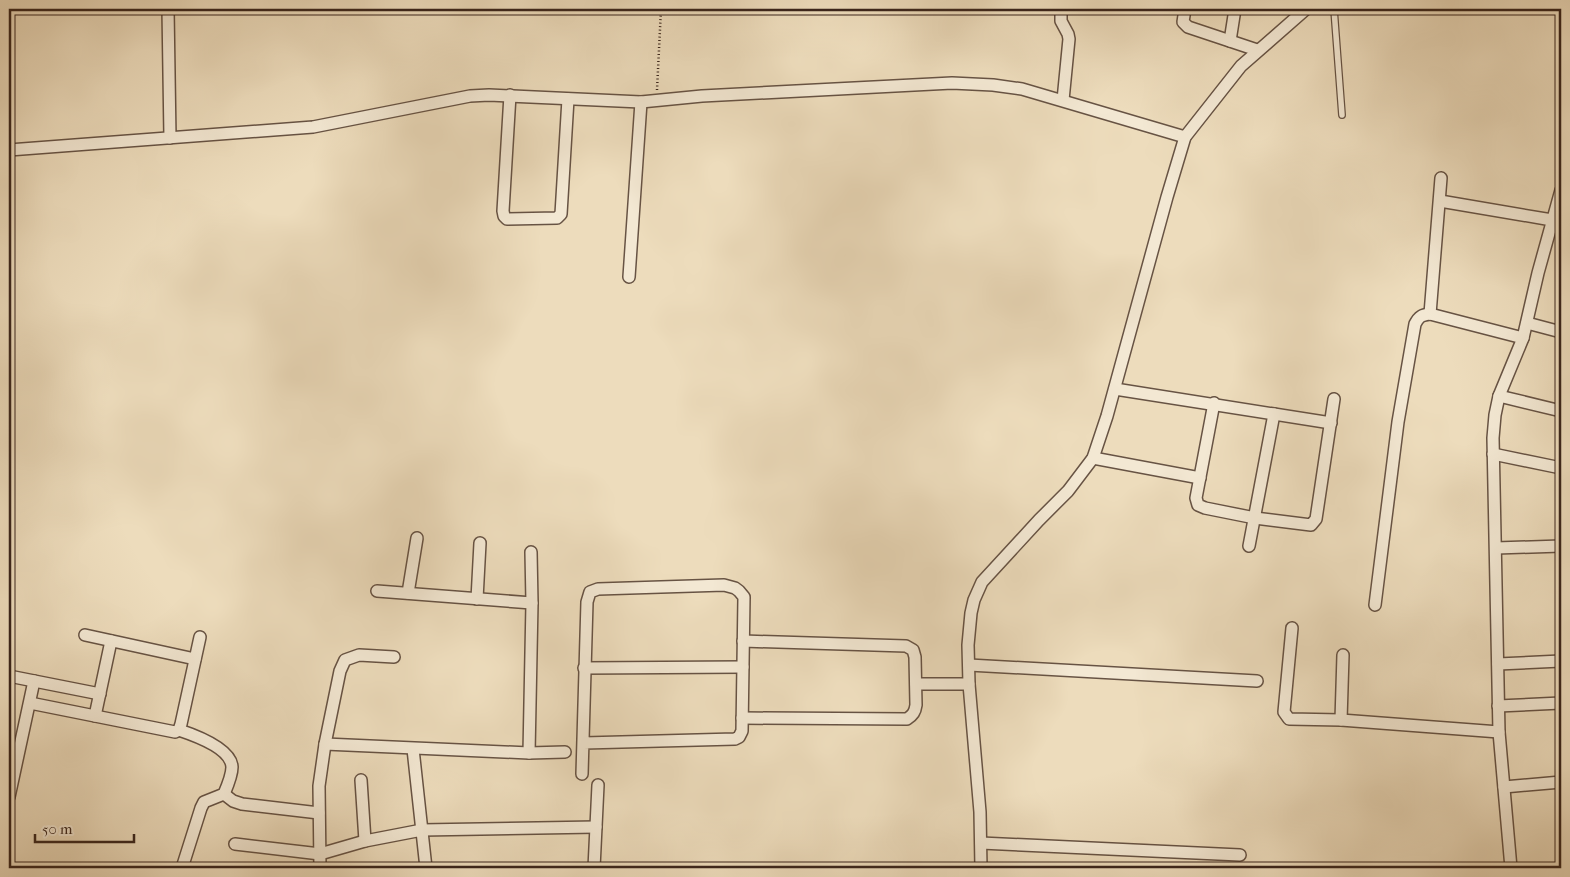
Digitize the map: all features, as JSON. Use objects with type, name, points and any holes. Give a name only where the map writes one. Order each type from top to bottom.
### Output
[{"type":"street","points":[[168,9],[170,138]]},
{"type":"street","points":[[1061,9],[1061,21],[1069,39],[1062,100]]},
{"type":"street","points":[[1185,9],[1182,18],[1185,25],[1257,50]]},
{"type":"street","points":[[1230,41],[1235,9]]},
{"type":"street","points":[[982,868],[980,812],[969,684],[971,613],[974,600],[982,582],[1068,491],[1093,458],[1115,389],[1185,137],[1257,50],[1306,9]]},
{"type":"street","points":[[9,150],[313,127],[470,96],[510,95],[641,102],[702,96],[952,84],[993,85],[1022,89],[1185,137]]},
{"type":"street","points":[[510,95],[502,211],[507,218],[557,218],[561,214],[568,99]]},
{"type":"street","points":[[629,277],[641,102]]},
{"type":"street","points":[[1430,314],[1441,178]]},
{"type":"street","points":[[1511,868],[1498,706],[1493,454],[1495,416],[1499,396],[1523,338],[1561,190]]},
{"type":"street","points":[[1440,201],[1552,220]]},
{"type":"street","points":[[1375,605],[1398,422],[1415,324],[1418,318],[1422,315],[1430,314],[1523,338]]},
{"type":"street","points":[[1527,323],[1561,332]]},
{"type":"street","points":[[1115,389],[1214,403],[1331,423]]},
{"type":"street","points":[[1499,396],[1561,411]]},
{"type":"street","points":[[1214,403],[1196,498],[1198,505],[1255,518],[1311,525],[1314,523],[1334,399]]},
{"type":"street","points":[[1249,546],[1274,414]]},
{"type":"street","points":[[1493,454],[1561,468]]},
{"type":"street","points":[[1093,458],[1200,478]]},
{"type":"street","points":[[408,593],[417,538]]},
{"type":"street","points":[[477,598],[480,543]]},
{"type":"street","points":[[1496,548],[1561,546]]},
{"type":"street","points":[[529,753],[532,603],[531,552]]},
{"type":"street","points":[[582,774],[587,597],[590,592],[598,589],[724,586],[735,588],[739,591],[744,597],[742,731],[739,737],[735,739],[584,743]]},
{"type":"street","points":[[377,591],[532,603]]},
{"type":"street","points":[[1292,628],[1284,712],[1289,719],[1341,720],[1499,732]]},
{"type":"street","points":[[85,635],[195,659]]},
{"type":"street","points":[[179,730],[200,637]]},
{"type":"street","points":[[95,716],[111,641]]},
{"type":"street","points":[[742,718],[906,719],[915,712],[916,684],[915,657],[913,650],[906,646],[743,641]]},
{"type":"street","points":[[320,868],[319,786],[325,744],[340,671],[345,660],[359,655],[394,657]]},
{"type":"street","points":[[1341,720],[1343,655]]},
{"type":"street","points":[[1498,664],[1561,661]]},
{"type":"street","points":[[969,665],[1257,681]]},
{"type":"street","points":[[584,668],[743,667]]},
{"type":"street","points":[[9,676],[100,694]]},
{"type":"street","points":[[9,796],[34,681]]},
{"type":"street","points":[[916,684],[969,684]]},
{"type":"street","points":[[30,703],[169,731],[175,732],[179,730],[210,743],[230,759],[232,767],[224,794]]},
{"type":"street","points":[[1498,706],[1561,703]]},
{"type":"street","points":[[325,744],[529,753],[565,752]]},
{"type":"street","points":[[413,749],[426,868]]},
{"type":"street","points":[[361,780],[365,842]]},
{"type":"street","points":[[1504,787],[1561,782]]},
{"type":"street","points":[[594,868],[598,784]]},
{"type":"street","points":[[224,794],[233,801],[242,804],[319,813]]},
{"type":"street","points":[[182,868],[204,802],[224,794]]},
{"type":"street","points":[[235,844],[320,854],[422,830],[596,827]]},
{"type":"street","points":[[981,843],[1240,855]]},
{"type":"lane","points":[[1334,9],[1342,115]]},
{"type":"path","points":[[656,101],[661,9]]}]
